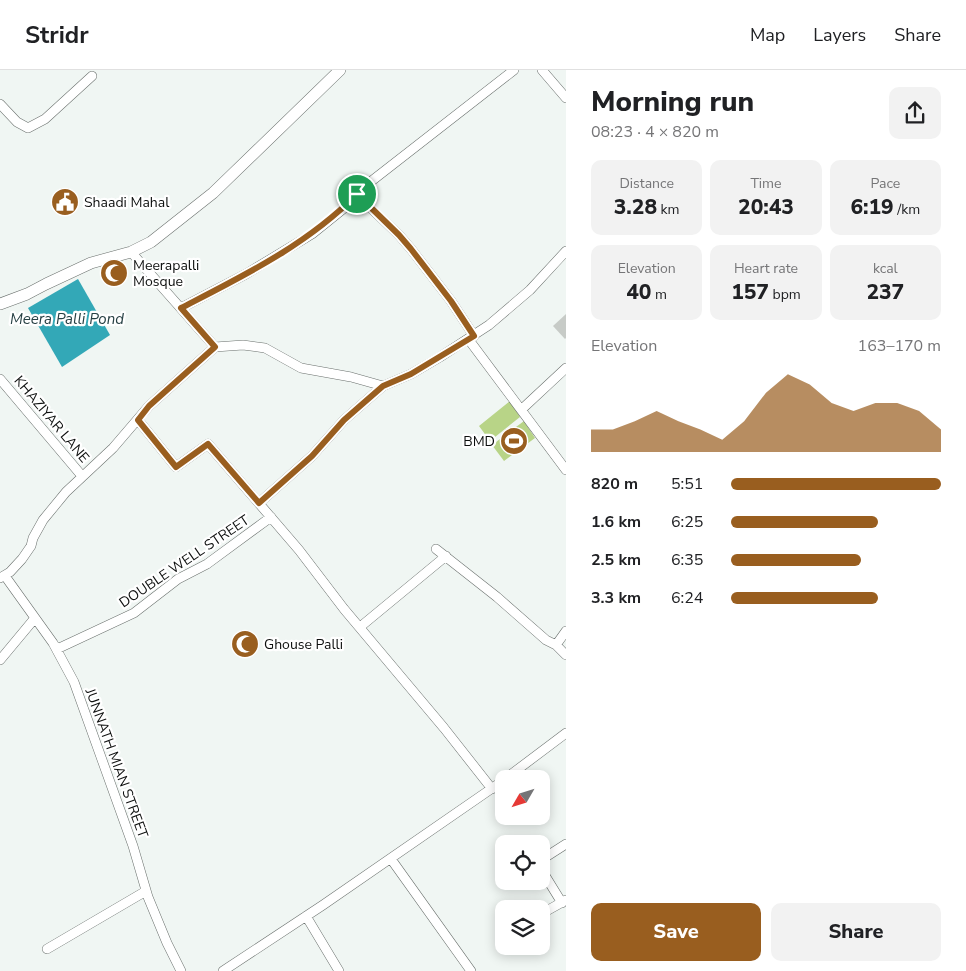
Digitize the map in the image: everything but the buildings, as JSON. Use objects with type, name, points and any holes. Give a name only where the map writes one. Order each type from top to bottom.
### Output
[{"type":"street","points":[[0,304],[27,294],[91,263],[131,252],[151,242],[213,193],[340,70]]},
{"type":"street","points":[[181,308],[295,246],[323,226],[357,194],[414,146],[514,70]]},
{"type":"street","points":[[542,70],[565,96]]},
{"type":"street","points":[[0,104],[17,122],[28,128],[45,119],[92,76]]},
{"type":"street","points":[[357,194],[399,235],[451,301],[472,338],[566,470]]},
{"type":"street","points":[[259,503],[312,456],[344,420],[383,386],[411,374],[472,338],[530,290],[566,251]]},
{"type":"street","points":[[131,252],[173,302],[181,308],[215,347]]},
{"type":"street","points":[[3,577],[22,559],[31,546],[33,538],[43,520],[66,492],[113,448],[149,406],[215,347],[243,345],[265,348],[302,368],[351,377],[383,386]]},
{"type":"street","points":[[522,409],[566,368]]},
{"type":"street","name":"KHAZIYAR LANE","points":[[0,379],[82,476]]},
{"type":"street","points":[[138,420],[176,467],[208,444],[299,550],[344,609],[492,789]]},
{"type":"street","name":"DOUBLE WELL STREET","points":[[57,649],[134,613],[178,579],[207,564],[271,518]]},
{"type":"street","points":[[436,549],[566,655]]},
{"type":"street","points":[[360,627],[446,556]]},
{"type":"street","name":"JUNNATH MIAN STREET","points":[[3,577],[57,649],[74,682],[146,891],[180,971]]},
{"type":"street","points":[[0,660],[35,618]]},
{"type":"street","points":[[556,645],[566,632]]},
{"type":"street","points":[[517,770],[566,733]]},
{"type":"street","points":[[222,971],[391,859],[495,787]]},
{"type":"street","points":[[550,854],[566,844]]},
{"type":"street","points":[[391,859],[472,971]]},
{"type":"street","points":[[550,882],[564,901],[550,909]]},
{"type":"street","points":[[47,949],[146,891]]},
{"type":"street","points":[[306,916],[339,971]]},
{"type":"green space","points":[[510,401],[520,417],[490,441],[479,426]]},
{"type":"green space","name":"BMD","points":[[524,421],[535,438],[504,461],[492,445]]},
{"type":"water","name":"Meera Palli Pond","points":[[78,279],[110,335],[62,367],[28,308]]},
{"type":"place","name":"Shaadi Mahal","points":[[65,202]]},
{"type":"place","name":"Meerapalli Mosque","points":[[114,273]]},
{"type":"place","name":"BMD","points":[[514,441]]},
{"type":"place","name":"Ghouse Palli","points":[[245,644]]},
{"type":"route","points":[[357,194],[411,249],[451,301],[474,336],[411,374],[383,386],[344,420],[312,456],[259,503],[223,459],[208,444],[176,467],[138,420],[149,406],[215,347],[181,308],[295,246],[323,226],[357,194]]}]
